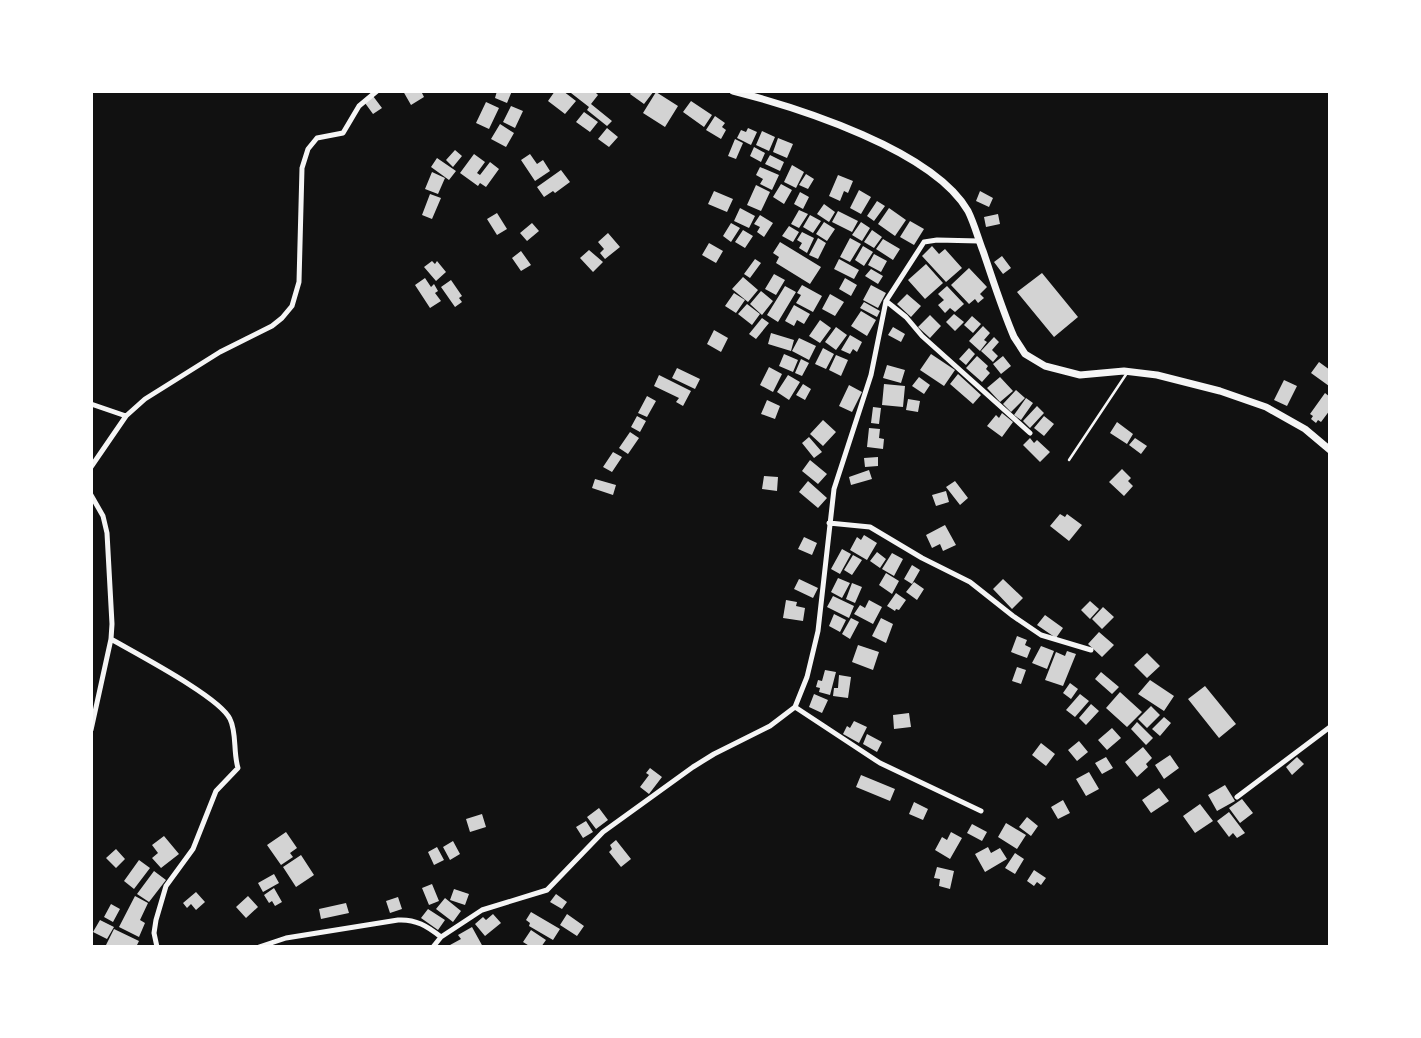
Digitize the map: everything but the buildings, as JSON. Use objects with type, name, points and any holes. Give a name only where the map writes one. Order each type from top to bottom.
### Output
[{"type":"street","points":[[91,467],[126,416],[145,399],[227,348],[272,326],[292,306],[299,282],[304,155],[317,138],[343,133],[359,106],[377,91]]},
{"type":"street","points":[[733,91],[822,117],[895,151],[953,191],[968,212],[1007,320],[1025,354],[1045,366],[1080,374],[1128,371],[1195,384],[1266,407],[1305,429],[1330,450]]},
{"type":"street","points":[[259,947],[286,938],[398,919],[415,920],[425,924],[437,942],[482,910],[547,890],[603,832],[693,767],[770,726],[795,706],[807,677],[818,631],[834,489],[871,375],[886,300],[924,243],[937,240],[979,241]]},
{"type":"street","points":[[886,300],[1030,433]]},
{"type":"street","points":[[91,404],[126,416]]},
{"type":"street","points":[[91,495],[103,516],[107,533],[111,639],[91,730]]},
{"type":"street","points":[[829,523],[870,527],[922,558],[971,582],[1019,621],[1041,635],[1091,650]]},
{"type":"street","points":[[111,639],[182,680],[223,710],[231,720],[237,765],[216,791],[192,849],[166,886],[154,933],[157,947]]},
{"type":"street","points":[[795,706],[880,763],[981,811]]},
{"type":"street","points":[[1237,797],[1330,727]]},
{"type":"lane","points":[[1069,460],[1128,371]]}]
